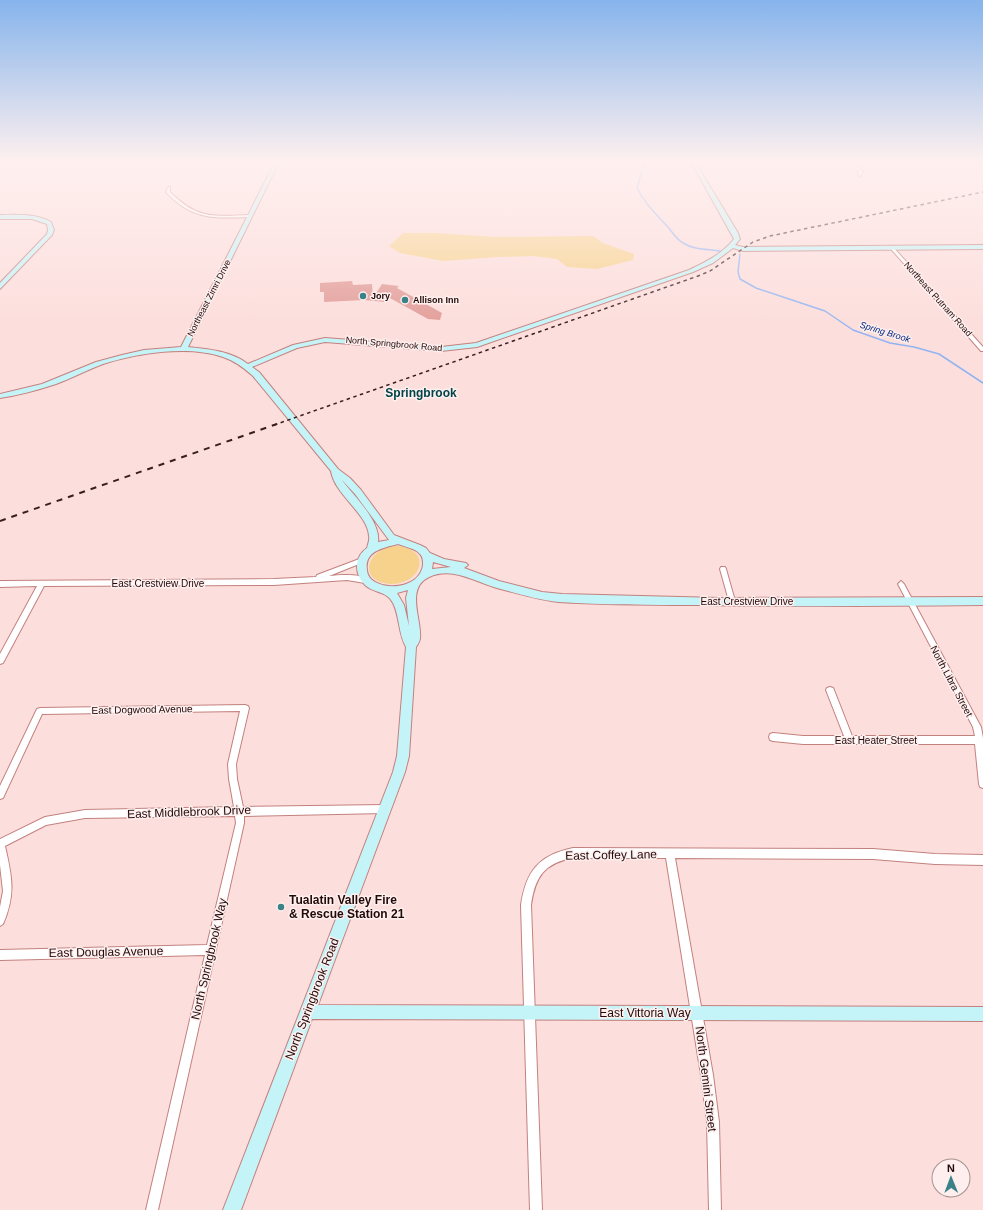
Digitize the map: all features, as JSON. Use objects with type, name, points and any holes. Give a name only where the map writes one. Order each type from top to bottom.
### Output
[{"type":"street","name":"Northeast Zimri Drive","points":[[183,350],[250,216]]},
{"type":"street","points":[[725,216],[737,239],[733,246],[749,249],[983,247]]},
{"type":"street","points":[[0,217],[40,219],[49,224],[51,230],[50,234],[0,287]]},
{"type":"street","name":"North Springbrook Road","points":[[248,366],[290,347],[326,340],[441,349],[477,345],[691,271],[711,262],[733,246]]},
{"type":"street","name":"Northeast Putnam Road","points":[[892,248],[983,350]]},
{"type":"street","points":[[0,396],[44,385],[118,357],[156,351],[183,350],[219,353],[231,357],[248,366],[335,471],[344,476],[386,532],[398,541]]},
{"type":"street","points":[[335,471],[336,479],[370,523],[374,532],[372,549]]},
{"type":"street","points":[[398,541],[414,545],[421,549],[426,555],[428,561],[427,569],[424,575],[415,584],[407,588],[388,590],[374,587],[365,580],[360,570],[362,560],[372,549],[388,542],[398,541]]},
{"type":"street","name":"East Crestview Drive","points":[[426,555],[443,562],[485,571],[504,579],[512,587]]},
{"type":"street","name":"East Crestview Drive","points":[[316,578],[362,560]]},
{"type":"street","points":[[724,569],[732,601]]},
{"type":"street","name":"East Crestview Drive","points":[[424,575],[441,570],[466,572],[479,575],[498,584],[534,594],[552,597],[732,601],[983,601]]},
{"type":"street","name":"East Crestview Drive","points":[[0,584],[274,582],[316,578],[347,578],[365,580]]},
{"type":"street","points":[[0,661],[42,584]]},
{"type":"street","name":"North Springbrook Road","points":[[232,1210],[399,772],[403,756],[411,646],[415,640],[411,598],[415,584]]},
{"type":"street","name":"North Libra Street","points":[[901,584],[977,727],[980,740],[983,784]]},
{"type":"street","name":"North Springbrook Road","points":[[388,590],[398,602],[403,617],[406,640],[411,646]]},
{"type":"street","points":[[830,690],[849,740]]},
{"type":"street","name":"East Dogwood Avenue","points":[[0,795],[40,711],[245,708]]},
{"type":"street","name":"North Springbrook Way","points":[[152,1210],[240,823],[240,810],[232,772],[232,764],[245,708]]},
{"type":"street","name":"East Heater Street","points":[[773,737],[803,740],[980,740]]},
{"type":"street","name":"East Middlebrook Drive","points":[[0,845],[45,821],[85,814],[240,810],[385,809]]},
{"type":"street","points":[[0,845],[8,882],[8,896],[0,921]]},
{"type":"street","name":"East Coffey Lane","points":[[536,1210],[526,905],[530,885],[538,871],[551,859],[567,854],[873,854],[935,860],[983,860]]},
{"type":"street","name":"North Gemini Street","points":[[670,854],[697,1013],[713,1122],[715,1210]]},
{"type":"street","name":"East Douglas Avenue","points":[[0,955],[211,950]]},
{"type":"street","name":"East Vittoria Way","points":[[307,1012],[983,1014]]},
{"type":"shaded area","points":[[403,233],[436,233],[496,237],[593,236],[603,243],[634,254],[633,260],[597,269],[567,267],[557,259],[533,256],[443,261],[400,253],[389,246]]},
{"type":"shaded area","points":[[394,546],[406,548],[415,552],[419,558],[419,565],[416,572],[402,583],[390,584],[380,582],[373,578],[370,572],[369,566],[371,560],[376,554],[384,549]]},
{"type":"building","name":"Allison Inn","points":[[352,281],[353,285],[372,284],[373,298],[382,284],[399,286],[397,288],[442,313],[440,320],[428,319],[388,297],[385,302],[364,300],[324,302],[324,292],[320,292],[320,283]]},
{"type":"waterway","name":"Spring Brook","points":[[658,216],[676,238],[683,243],[696,248],[720,251]]},
{"type":"waterway","name":"Spring Brook","points":[[740,254],[738,272],[740,279],[756,288],[825,311],[853,330],[890,343],[914,347],[939,354],[983,383]]},
{"type":"railway","points":[[274,425],[698,276],[710,271],[753,242],[770,236],[865,216]]},
{"type":"railway","points":[[0,521],[277,424]]},
{"type":"place","name":"Jory","points":[[363,296]]},
{"type":"place","name":"Allison Inn","points":[[405,300]]},
{"type":"place","name":"Tualatin Valley Fire & Rescue Station 21","points":[[281,907]]},
{"type":"district","name":"Springbrook","points":[[421,393]]}]
